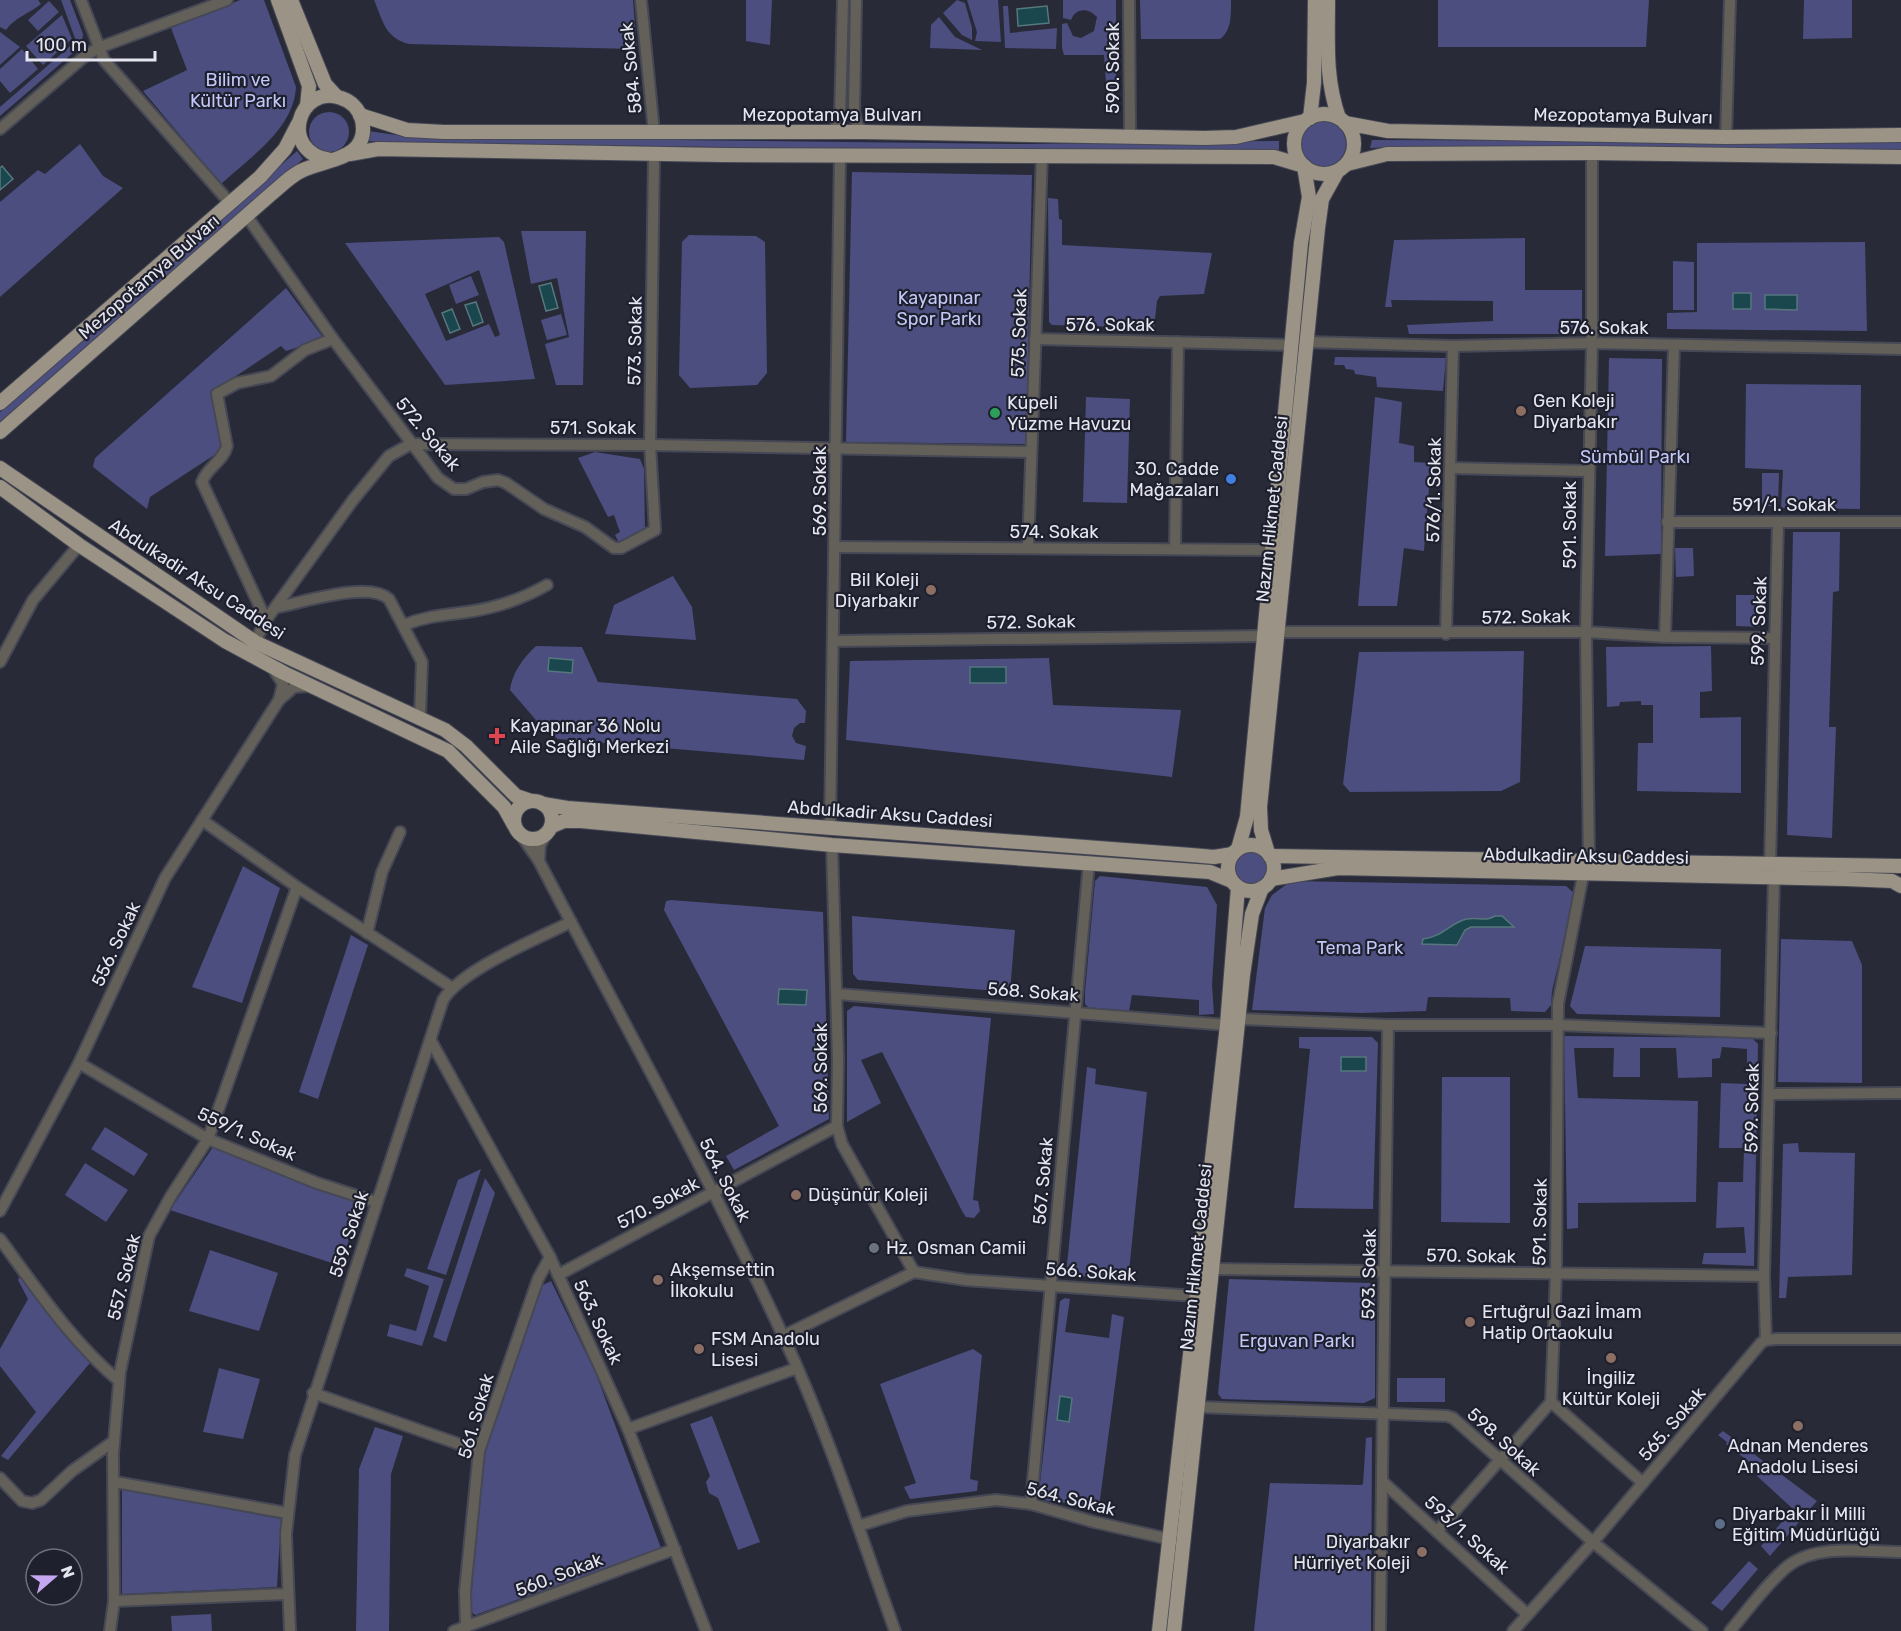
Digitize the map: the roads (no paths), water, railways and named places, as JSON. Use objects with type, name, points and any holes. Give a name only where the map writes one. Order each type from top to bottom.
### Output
[{"type":"main road","points":[[278,0],[309,86],[307,105],[298,124],[303,145],[310,153],[330,160],[378,149],[1274,157],[1304,166],[1320,174],[1342,168],[1353,154],[1354,143],[1330,94],[1328,0]]},
{"type":"main road","points":[[291,0],[325,84],[336,96],[355,106],[360,115],[362,136],[350,154]]},
{"type":"main road","points":[[1304,166],[1297,157],[1294,143],[1298,130],[1308,119],[1314,82],[1315,0]]},
{"type":"main road","points":[[307,105],[326,96],[336,96]]},
{"type":"main road","points":[[1308,119],[1328,114],[1342,121]]},
{"type":"main road","name":"Mezopotamya Bulvarı","points":[[360,115],[407,130],[833,131],[1236,136],[1308,119]]},
{"type":"main road","name":"Mezopotamya Bulvarı","points":[[1342,121],[1388,131],[1726,137],[1901,135]]},
{"type":"main road","name":"Mezopotamya Bulvarı","points":[[0,404],[231,204],[285,149],[298,124]]},
{"type":"main road","name":"Mezopotamya Bulvarı","points":[[1342,168],[1387,154],[1592,153],[1901,157]]},
{"type":"main road","name":"Mezopotamya Bulvarı","points":[[0,432],[246,215],[299,172],[330,160]]},
{"type":"main road","name":"Nazım Hikmet Caddesi","points":[[1236,851],[1247,817],[1301,243],[1310,197],[1304,166]]},
{"type":"main road","name":"Nazım Hikmet Caddesi","points":[[1269,855],[1261,830],[1260,807],[1307,342],[1323,199],[1342,168]]},
{"type":"main road","name":"Abdulkadir Aksu Caddesi","points":[[0,468],[255,642],[420,716],[466,746],[516,796],[567,808],[1214,857],[1236,851]]},
{"type":"main road","name":"Abdulkadir Aksu Caddesi","points":[[0,487],[79,545],[225,640],[315,687],[448,751],[504,807],[518,830]]},
{"type":"main road","points":[[537,802],[551,813],[548,831],[533,840],[518,830],[514,818],[519,807],[537,802]]},
{"type":"main road","name":"Abdulkadir Aksu Caddesi","points":[[548,831],[564,821],[581,821],[832,845],[1089,861],[1210,872],[1235,884]]},
{"type":"main road","points":[[1250,845],[1269,855],[1273,864],[1267,884],[1246,891],[1235,884],[1228,867],[1236,851],[1250,845]]},
{"type":"main road","name":"Abdulkadir Aksu Caddesi","points":[[1269,855],[1589,861],[1772,871],[1888,881],[1901,886]]},
{"type":"main road","name":"Abdulkadir Aksu Caddesi","points":[[1267,884],[1338,868],[1583,875],[1901,866]]},
{"type":"main road","name":"Nazım Hikmet Caddesi","points":[[1159,1631],[1227,1025],[1235,884]]},
{"type":"main road","name":"Nazım Hikmet Caddesi","points":[[1174,1631],[1247,943],[1252,914],[1267,884]]},
{"type":"street","points":[[81,0],[104,60],[231,204]]},
{"type":"street","points":[[0,129],[85,56],[98,48],[227,0]]},
{"type":"street","name":"584. Sokak","points":[[641,0],[654,132]]},
{"type":"street","points":[[833,131],[840,117],[843,0]]},
{"type":"street","points":[[856,0],[854,119],[864,132]]},
{"type":"street","name":"590. Sokak","points":[[1129,0],[1130,135]]},
{"type":"street","points":[[1726,137],[1730,0]]},
{"type":"street","name":"573. Sokak","points":[[654,153],[650,445],[655,530]]},
{"type":"street","name":"591. Sokak","points":[[1589,861],[1586,632],[1587,471],[1592,343],[1592,153]]},
{"type":"street","name":"569. Sokak","points":[[830,828],[835,641],[840,154]]},
{"type":"street","name":"575. Sokak","points":[[1028,548],[1042,156]]},
{"type":"street","name":"572. Sokak","points":[[246,215],[333,339],[438,478],[454,489],[466,489],[483,482],[498,480],[506,483],[544,509],[585,527],[614,548],[621,548],[655,530]]},
{"type":"street","points":[[266,620],[202,482],[204,475],[225,455],[227,446],[217,394],[237,383],[271,376],[305,350],[333,339]]},
{"type":"street","name":"576. Sokak","points":[[1035,339],[1292,345]]},
{"type":"street","points":[[1175,549],[1178,342]]},
{"type":"street","name":"576. Sokak","points":[[1307,342],[1454,346],[1592,343],[1901,349]]},
{"type":"street","points":[[1665,637],[1674,345]]},
{"type":"street","name":"576/1. Sokak","points":[[1446,634],[1454,346]]},
{"type":"street","points":[[255,642],[266,620],[278,607],[353,500],[389,456],[411,444]]},
{"type":"street","name":"571. Sokak","points":[[411,444],[650,445],[1030,452]]},
{"type":"street","points":[[1451,468],[1587,471]]},
{"type":"street","name":"591/1. Sokak","points":[[1667,522],[1901,522]]},
{"type":"street","name":"599. Sokak","points":[[1766,1340],[1764,1276],[1771,1033],[1774,638],[1778,522]]},
{"type":"street","points":[[0,662],[33,600],[79,545]]},
{"type":"street","name":"574. Sokak","points":[[836,547],[1271,550]]},
{"type":"street","points":[[404,625],[441,613],[467,612],[521,599],[547,585]]},
{"type":"street","points":[[278,607],[362,590],[382,592],[389,599],[404,625],[422,662],[420,716]]},
{"type":"street","name":"572. Sokak","points":[[1279,632],[1446,634],[1586,632],[1665,637],[1774,638]]},
{"type":"street","name":"572. Sokak","points":[[835,641],[1263,636]]},
{"type":"street","points":[[271,665],[283,684],[279,700]]},
{"type":"street","points":[[279,700],[294,687],[315,687]]},
{"type":"street","name":"556. Sokak","points":[[0,1211],[79,1063],[165,878],[279,700]]},
{"type":"street","points":[[202,820],[297,887],[451,987],[481,968],[571,922]]},
{"type":"street","name":"564. Sokak","points":[[518,830],[539,861],[625,1020],[783,1336],[858,1526],[895,1631]]},
{"type":"street","points":[[539,861],[540,845],[548,831]]},
{"type":"street","points":[[367,933],[382,872],[400,832]]},
{"type":"street","name":"569. Sokak","points":[[832,845],[837,994],[837,1126],[842,1144],[914,1272]]},
{"type":"street","name":"567. Sokak","points":[[1031,1504],[1073,1012],[1089,861]]},
{"type":"street","name":"591. Sokak","points":[[1551,1402],[1556,1274],[1558,1004],[1583,875]]},
{"type":"street","name":"557. Sokak","points":[[110,1631],[114,1601],[114,1441],[119,1381],[135,1293],[149,1236],[171,1196],[208,1139],[297,887]]},
{"type":"street","name":"559. Sokak","points":[[290,1631],[287,1513],[295,1455],[443,1000],[451,987]]},
{"type":"street","name":"568. Sokak","points":[[837,994],[1227,1025]]},
{"type":"street","points":[[1240,1018],[1388,1025],[1558,1025],[1771,1033]]},
{"type":"street","name":"593. Sokak","points":[[1380,1631],[1388,1025]]},
{"type":"street","name":"563. Sokak","points":[[430,1041],[550,1257],[628,1429],[706,1631]]},
{"type":"street","name":"559/1. Sokak","points":[[79,1063],[208,1139],[317,1183],[376,1202]]},
{"type":"street","points":[[1769,1094],[1901,1093]]},
{"type":"street","name":"570. Sokak","points":[[558,1275],[837,1126]]},
{"type":"street","points":[[0,1239],[90,1355],[119,1381]]},
{"type":"street","name":"561. Sokak","points":[[466,1627],[465,1591],[479,1451],[538,1279],[550,1257]]},
{"type":"street","name":"570. Sokak","points":[[1213,1269],[1279,1272],[1386,1270],[1764,1276]]},
{"type":"street","points":[[783,1336],[914,1272]]},
{"type":"street","name":"566. Sokak","points":[[914,1272],[966,1280],[1196,1296]]},
{"type":"street","points":[[1766,1340],[1901,1339]]},
{"type":"street","name":"565. Sokak","points":[[1513,1631],[1593,1542],[1766,1340]]},
{"type":"street","points":[[628,1429],[797,1368]]},
{"type":"street","points":[[313,1394],[479,1451]]},
{"type":"street","points":[[1438,1530],[1551,1402],[1643,1483]]},
{"type":"street","name":"598. Sokak","points":[[1198,1407],[1447,1416],[1593,1542],[1702,1631]]},
{"type":"street","points":[[0,1478],[22,1501],[32,1503],[40,1500],[72,1471],[114,1441]]},
{"type":"street","points":[[115,1482],[287,1513]]},
{"type":"street","name":"593/1. Sokak","points":[[1383,1482],[1527,1614]]},
{"type":"street","name":"564. Sokak","points":[[858,1526],[907,1511],[996,1500],[1031,1504],[1094,1522],[1169,1539]]},
{"type":"street","name":"560. Sokak","points":[[454,1631],[675,1549]]},
{"type":"street","points":[[1730,1631],[1788,1566],[1803,1558],[1822,1552],[1901,1552]]},
{"type":"street","points":[[114,1601],[288,1594]]},
{"type":"place","name":"Gen Koleji Diyarbakır","points":[[1521,411]]},
{"type":"place","name":"Küpeli Yüzme Havuzu","points":[[995,413]]},
{"type":"place","name":"30. Cadde Mağazaları","points":[[1231,479]]},
{"type":"place","name":"Bil Koleji Diyarbakır","points":[[931,590]]},
{"type":"place","name":"Kayapınar 36 Nolu Aile Sağlığı Merkezi","points":[[497,736]]},
{"type":"place","name":"Düşünür Koleji","points":[[796,1195]]},
{"type":"place","name":"Hz. Osman Camii","points":[[874,1248]]},
{"type":"place","name":"Akşemsettin İlkokulu","points":[[658,1280]]},
{"type":"place","name":"Ertuğrul Gazi İmam Hatip Ortaokulu","points":[[1470,1322]]},
{"type":"place","name":"FSM Anadolu Lisesi","points":[[699,1349]]},
{"type":"place","name":"İngiliz Kültür Koleji","points":[[1611,1358]]},
{"type":"place","name":"Adnan Menderes Anadolu Lisesi","points":[[1798,1426]]},
{"type":"place","name":"Diyarbakır İl Milli Eğitim Müdürlüğü","points":[[1720,1524]]},
{"type":"place","name":"Diyarbakır Hürriyet Koleji","points":[[1422,1552]]},
{"type":"park label","name":"Bilim ve Kültür Parkı","points":[[238,90]]},
{"type":"park label","name":"Kayapınar Spor Parkı","points":[[939,308]]},
{"type":"park label","name":"Sümbül Parkı","points":[[1635,457]]},
{"type":"park label","name":"Tema Park","points":[[1360,948]]},
{"type":"park label","name":"Erguvan Parkı","points":[[1297,1341]]}]
